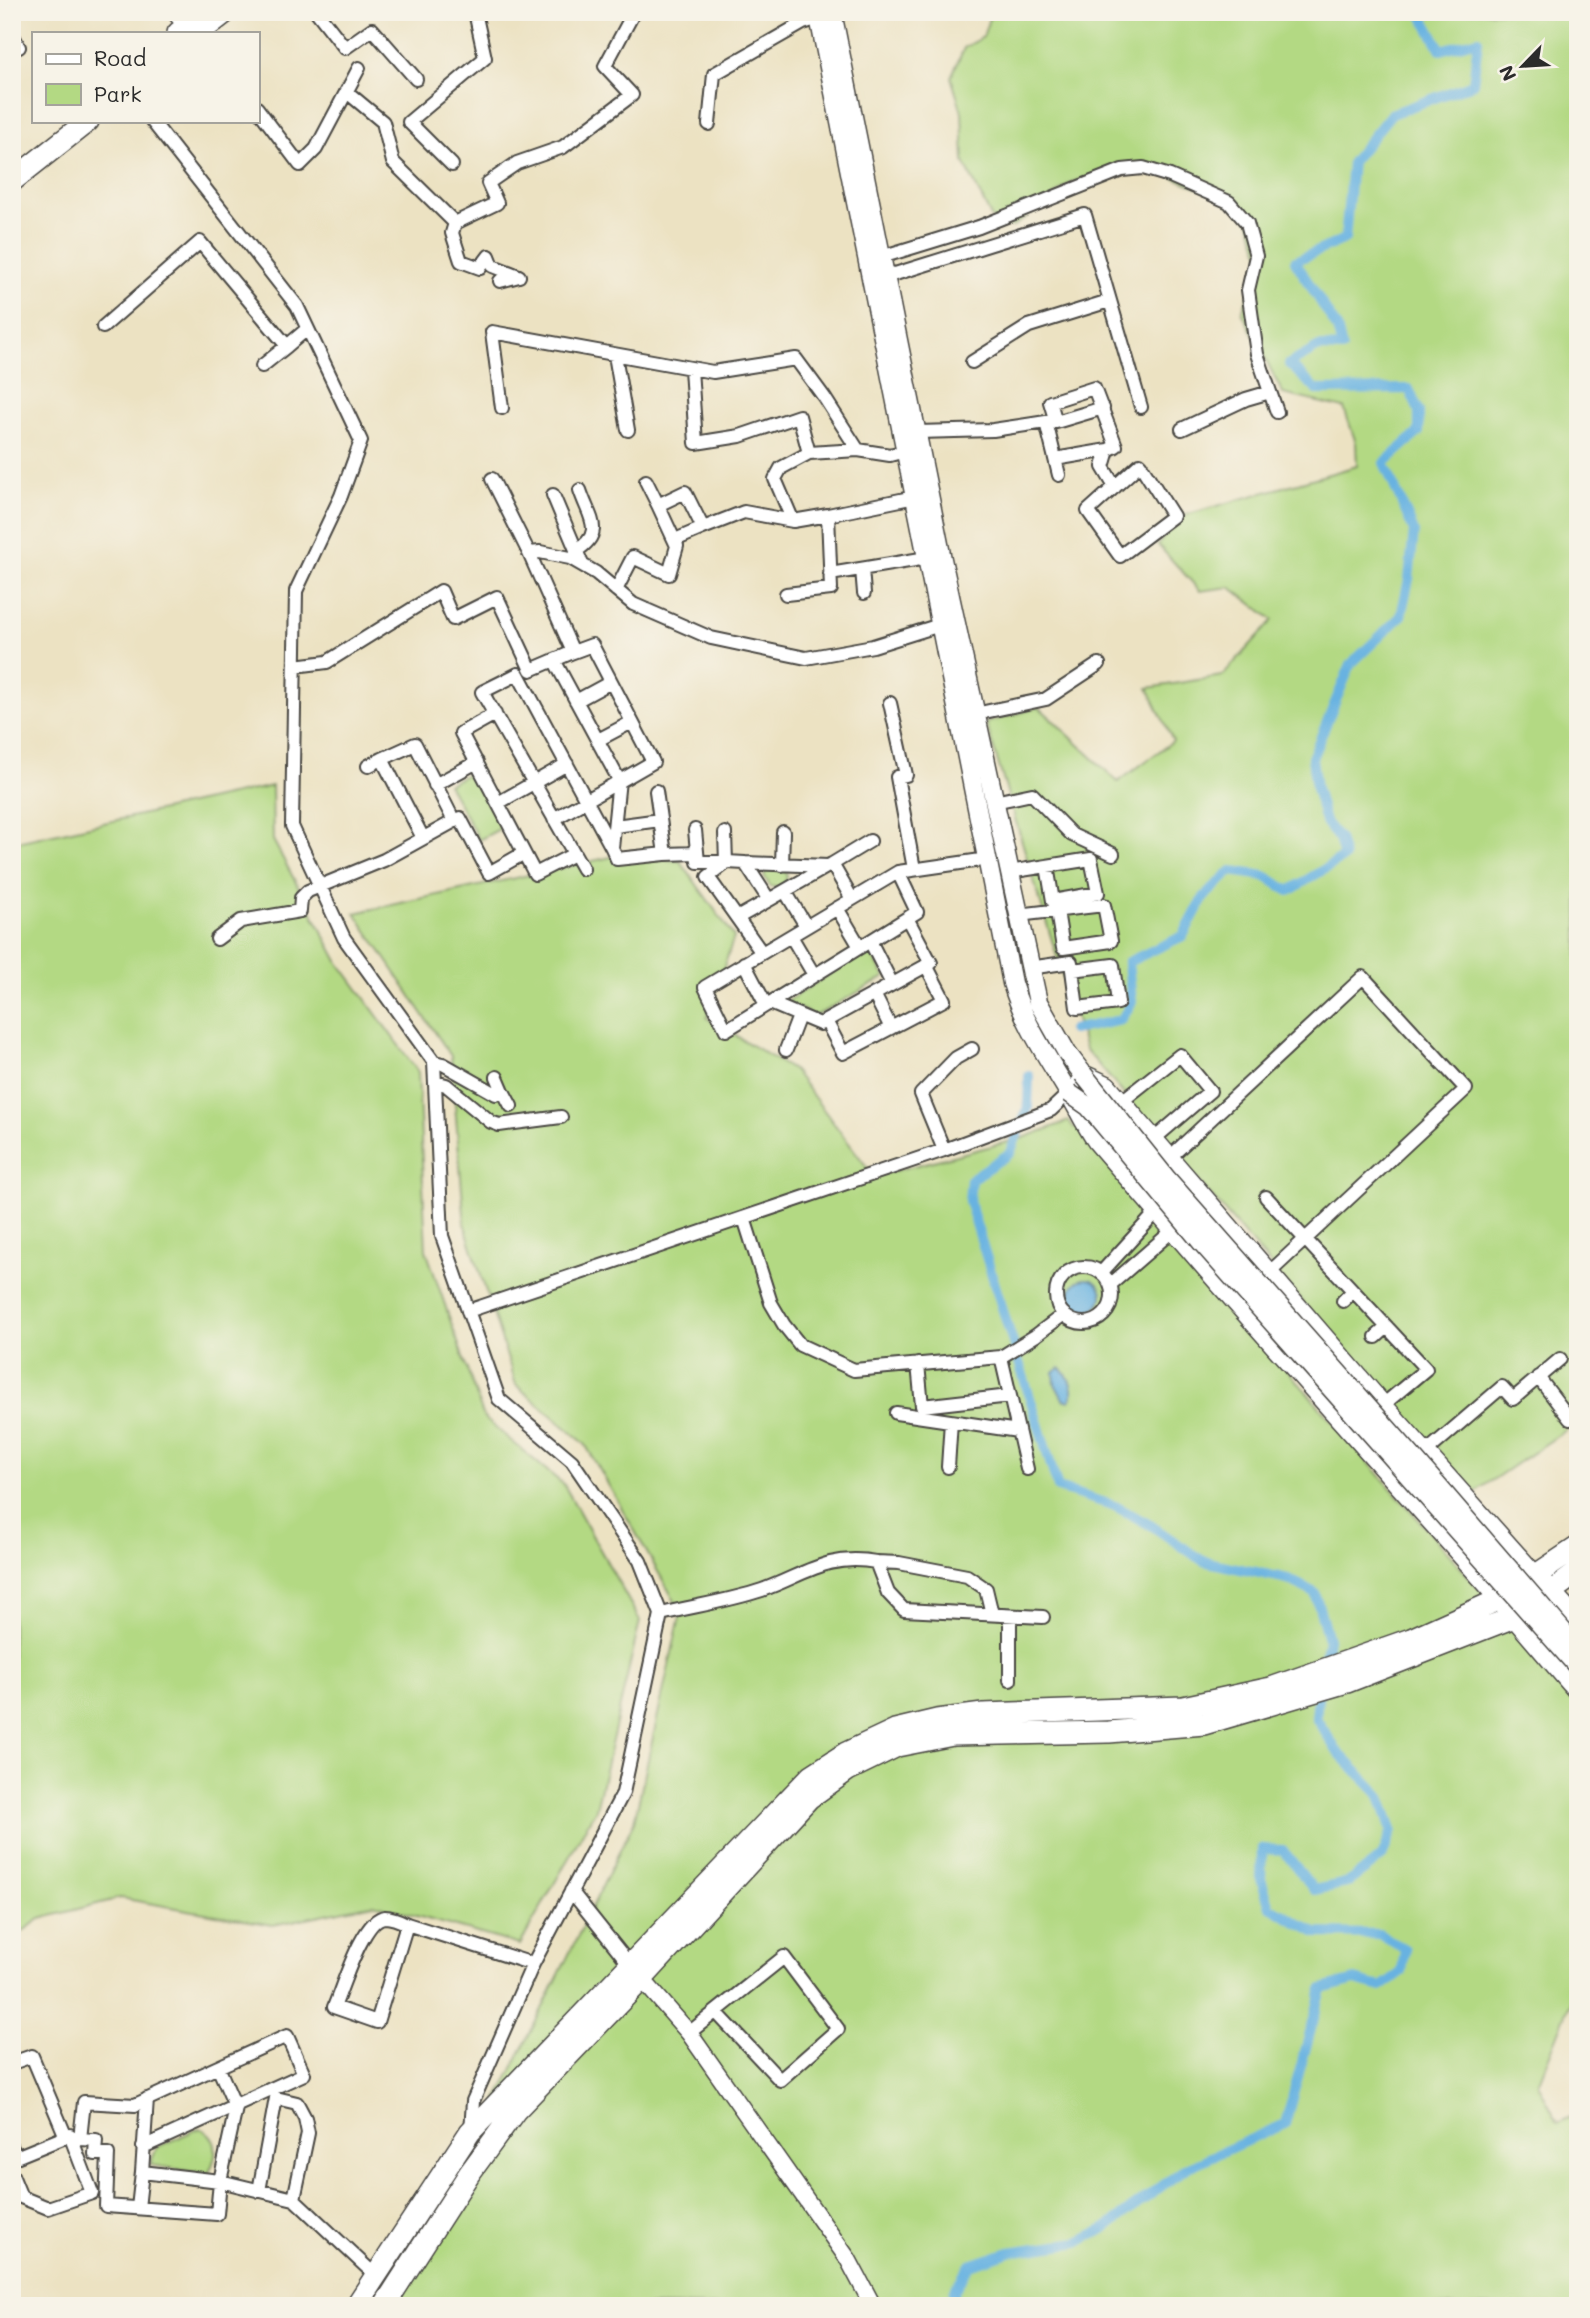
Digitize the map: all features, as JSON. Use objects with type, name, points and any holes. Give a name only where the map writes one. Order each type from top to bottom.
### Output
[{"type":"main road","points":[[190,28],[205,12]]},
{"type":"main road","points":[[190,28],[226,12]]},
{"type":"main road","points":[[825,14],[879,251],[905,451],[940,625],[1001,862],[1018,915],[1036,995],[1044,1014],[1067,1053],[1167,1179],[1578,1649]]},
{"type":"main road","points":[[12,165],[65,122]]},
{"type":"main road","points":[[12,181],[87,122]]},
{"type":"main road","points":[[879,251],[886,272],[994,802],[1013,983],[1019,1006],[1029,1027],[1097,1142],[1578,1690]]},
{"type":"main road","points":[[1083,1074],[1102,1082],[1122,1101],[1383,1405],[1578,1623]]},
{"type":"main road","points":[[1069,1093],[1089,1107],[1203,1244],[1578,1667]]},
{"type":"main road","points":[[1347,1672],[1411,1639],[1500,1599],[1578,1547]]},
{"type":"main road","points":[[384,2306],[469,2174],[515,2111],[636,1973],[809,1798],[848,1770],[897,1746],[953,1735],[1110,1732],[1203,1724],[1297,1688],[1514,1617],[1578,1572]]},
{"type":"main road","points":[[356,2306],[470,2132],[540,2057],[636,1973]]},
{"type":"street","points":[[317,12],[345,48],[372,29],[416,79]]},
{"type":"street","points":[[452,165],[409,122],[485,58],[475,12]]},
{"type":"street","points":[[500,281],[519,276],[493,266],[489,256],[480,268],[461,261],[452,233],[455,223],[497,203],[488,183],[517,163],[563,147],[632,95],[605,66],[634,12]]},
{"type":"street","points":[[709,124],[714,74],[803,23],[825,14]]},
{"type":"street","points":[[12,34],[19,47],[12,50]]},
{"type":"street","points":[[259,111],[300,165],[316,149],[359,68]]},
{"type":"street","points":[[347,92],[383,122],[394,162],[455,223]]},
{"type":"street","points":[[153,122],[297,306],[361,441],[341,496],[296,591],[292,826],[344,938],[434,1062],[442,1236],[499,1399],[572,1461],[640,1561],[661,1614],[623,1793],[533,1964],[473,2101],[470,2132]]},
{"type":"street","points":[[879,251],[979,227],[1122,170],[1143,168],[1170,176],[1229,202],[1247,223],[1256,256],[1248,290],[1257,354],[1277,412]]},
{"type":"street","points":[[886,272],[895,274],[1085,215],[1141,407]]},
{"type":"street","points":[[103,327],[200,242],[287,346]]},
{"type":"street","points":[[972,362],[1029,326],[1109,301]]},
{"type":"street","points":[[262,366],[307,329]]},
{"type":"street","points":[[502,408],[492,332],[713,372],[796,359],[858,450]]},
{"type":"street","points":[[615,355],[628,430]]},
{"type":"street","points":[[691,369],[696,443],[740,436],[799,416],[809,453]]},
{"type":"street","points":[[1055,459],[1108,450],[1116,446],[1094,388],[1050,402],[1055,459],[1059,475]]},
{"type":"street","points":[[1182,429],[1245,399],[1270,392]]},
{"type":"street","points":[[917,432],[993,430],[1051,422],[1103,408]]},
{"type":"street","points":[[793,521],[775,479],[780,468],[809,453],[858,450],[890,455],[905,451]]},
{"type":"street","points":[[1108,450],[1102,467],[1115,487]]},
{"type":"street","points":[[1140,464],[1173,516],[1120,556],[1088,511],[1115,487],[1140,464]]},
{"type":"street","points":[[492,479],[573,652]]},
{"type":"street","points":[[616,590],[633,557],[669,574],[677,546],[646,481]]},
{"type":"street","points":[[576,551],[594,535],[594,527],[580,490]]},
{"type":"street","points":[[658,505],[685,492],[703,528]]},
{"type":"street","points":[[553,495],[582,564]]},
{"type":"street","points":[[675,540],[744,512],[793,521],[915,497]]},
{"type":"street","points":[[786,594],[831,589],[828,515]]},
{"type":"street","points":[[529,554],[541,552],[570,558],[582,564],[633,604],[711,638],[806,657],[873,646],[940,625]]},
{"type":"street","points":[[830,574],[927,558]]},
{"type":"street","points":[[862,569],[864,593]]},
{"type":"street","points":[[295,666],[327,662],[441,591],[453,619],[497,597],[525,672],[566,764],[617,859],[697,853]]},
{"type":"street","points":[[554,819],[653,762],[592,645],[482,692],[554,819],[575,854],[583,869]]},
{"type":"street","points":[[554,660],[619,780],[612,848]]},
{"type":"street","points":[[975,714],[1046,699],[1099,664]]},
{"type":"street","points":[[576,701],[611,682]]},
{"type":"street","points":[[890,703],[906,775],[897,778],[914,869]]},
{"type":"street","points":[[495,715],[461,733],[535,874],[575,854]]},
{"type":"street","points":[[598,740],[632,722]]},
{"type":"street","points":[[368,766],[415,744],[454,821]]},
{"type":"street","points":[[383,759],[423,838]]},
{"type":"street","points":[[435,785],[477,762]]},
{"type":"street","points":[[498,803],[566,764]]},
{"type":"street","points":[[656,790],[665,854]]},
{"type":"street","points":[[994,802],[1032,794],[1072,835],[1113,854]]},
{"type":"street","points":[[217,939],[240,921],[300,911],[301,898],[308,891],[384,860],[460,817],[489,873],[519,856]]},
{"type":"street","points":[[615,825],[660,820]]},
{"type":"street","points":[[695,830],[698,862],[830,865]]},
{"type":"street","points":[[782,864],[783,832]]},
{"type":"street","points":[[725,833],[727,862]]},
{"type":"street","points":[[737,918],[870,842]]},
{"type":"street","points":[[898,872],[917,912],[726,1030],[705,987],[898,872],[1001,862],[1047,866],[1091,859],[1098,893],[1053,901],[1047,866]]},
{"type":"street","points":[[727,862],[708,877],[762,953]]},
{"type":"street","points":[[746,863],[769,900]]},
{"type":"street","points":[[830,865],[852,900]]},
{"type":"street","points":[[785,891],[806,926]]},
{"type":"street","points":[[1018,915],[1104,905],[1111,941],[1063,948],[1057,911]]},
{"type":"street","points":[[838,908],[892,984]]},
{"type":"street","points":[[744,964],[768,1004],[820,1024],[931,963],[907,918]]},
{"type":"street","points":[[791,936],[814,975]]},
{"type":"street","points":[[1029,968],[1071,962],[1072,970],[1077,1008],[1118,1003],[1113,965],[1072,970]]},
{"type":"street","points":[[826,1021],[842,1053],[944,1000],[926,965]]},
{"type":"street","points":[[1169,1158],[1363,977],[1466,1089],[1269,1273]]},
{"type":"street","points":[[874,995],[891,1028]]},
{"type":"street","points":[[786,1051],[799,1016]]},
{"type":"street","points":[[944,1150],[921,1094],[956,1058],[972,1049]]},
{"type":"street","points":[[1122,1101],[1180,1055],[1210,1091],[1153,1139]]},
{"type":"street","points":[[434,1062],[443,1064],[488,1091],[496,1094],[503,1091]]},
{"type":"street","points":[[468,1311],[944,1150],[1051,1110],[1069,1093],[1083,1074]]},
{"type":"street","points":[[497,1077],[511,1106]]},
{"type":"street","points":[[435,1082],[446,1085],[491,1122],[499,1125],[561,1117]]},
{"type":"street","points":[[1101,1273],[1158,1213],[1194,1186]]},
{"type":"street","points":[[1266,1197],[1426,1369],[1383,1405]]},
{"type":"street","points":[[1110,1285],[1208,1202]]},
{"type":"street","points":[[744,1218],[771,1303],[784,1325],[800,1345],[854,1370],[1001,1357],[1064,1314]]},
{"type":"street","points":[[1084,1266],[1101,1273],[1110,1285],[1109,1307],[1097,1319],[1079,1322],[1064,1314],[1058,1307],[1056,1288],[1066,1273],[1084,1266]]},
{"type":"street","points":[[1343,1301],[1353,1291]]},
{"type":"street","points":[[1376,1337],[1387,1327]]},
{"type":"street","points":[[1001,1357],[1027,1469]]},
{"type":"street","points":[[1425,1453],[1502,1387],[1513,1399],[1560,1359]]},
{"type":"street","points":[[918,1364],[922,1411]]},
{"type":"street","points":[[1538,1377],[1570,1419]]},
{"type":"street","points":[[896,1413],[1010,1396]]},
{"type":"street","points":[[922,1411],[951,1421],[1018,1431]]},
{"type":"street","points":[[948,1467],[951,1421]]},
{"type":"street","points":[[661,1614],[761,1590],[816,1566],[855,1559],[899,1563],[967,1576],[986,1588],[992,1614]]},
{"type":"street","points":[[876,1562],[888,1593],[904,1610],[1042,1617]]},
{"type":"street","points":[[1010,1616],[1010,1680]]},
{"type":"street","points":[[571,1891],[636,1973],[689,2033],[848,2259],[873,2306]]},
{"type":"street","points":[[407,1923],[377,2022],[334,2007],[365,1934],[377,1920],[385,1917],[407,1923],[533,1964]]},
{"type":"street","points":[[689,2033],[785,1957],[838,2029],[780,2080],[716,2012]]},
{"type":"street","points":[[144,2147],[234,2105],[274,2093],[304,2074],[287,2036],[218,2067],[147,2099],[135,2105],[84,2102],[80,2139],[96,2140],[95,2154],[108,2154],[106,2206],[217,2214],[220,2181],[236,2108],[234,2105],[218,2067]]},
{"type":"street","points":[[12,2063],[32,2056],[66,2137]]},
{"type":"street","points":[[259,2191],[274,2093]]},
{"type":"street","points":[[274,2093],[297,2102],[306,2118],[307,2133],[294,2199]]},
{"type":"street","points":[[138,2208],[147,2099]]},
{"type":"street","points":[[12,2175],[20,2197],[48,2208],[92,2193],[70,2135],[13,2154]]},
{"type":"street","points":[[142,2172],[220,2181],[294,2199],[376,2276]]},
{"type":"green space","points":[[991,12],[1578,12],[1578,1422],[1469,1496],[1085,1049],[986,723],[1039,707],[1118,782],[1173,741],[1148,688],[1222,676],[1273,620],[1230,587],[1200,591],[1158,545],[1178,517],[1357,466],[1356,443],[1344,408],[1283,394],[1242,312],[1262,260],[1245,207],[1144,165],[1072,182],[1013,227],[994,223],[964,162],[962,112],[951,77],[964,48],[983,37]]},
{"type":"green space","points":[[473,771],[503,827],[479,840],[448,784]]},
{"type":"green space","points":[[272,786],[273,840],[339,963],[418,1072],[426,1250],[484,1418],[564,1485],[640,1621],[596,1809],[520,1945],[374,1904],[273,1925],[120,1898],[40,1919],[12,1939],[12,843]]},
{"type":"green space","points":[[620,855],[680,861],[734,937],[707,1018],[794,1071],[874,1176],[1023,1138],[1069,1121],[1074,1128],[1081,1127],[1168,1234],[1578,1701],[1578,1984],[1538,2084],[1558,2123],[1570,2117],[1578,2132],[1578,2306],[396,2306],[634,1822],[681,1612],[585,1444],[516,1385],[465,1226],[451,1056],[355,913]]},
{"type":"green space","points":[[766,869],[785,869],[785,882],[778,888],[770,886],[764,876]]},
{"type":"green space","points":[[868,949],[885,977],[815,1016],[786,1002]]},
{"type":"green space","points":[[200,2128],[207,2132],[214,2142],[214,2161],[208,2174],[150,2165],[157,2147]]},
{"type":"water","points":[[1086,1279],[1098,1283],[1102,1295],[1098,1307],[1086,1311],[1074,1307],[1070,1295],[1074,1283]]},
{"type":"water","points":[[1060,1368],[1071,1383],[1070,1401],[1063,1399],[1055,1384],[1054,1372]]},
{"type":"waterway","points":[[1072,1030],[1121,1020],[1132,1002],[1128,962],[1183,936],[1204,897],[1231,871],[1265,876],[1289,891],[1344,857],[1339,839],[1325,822],[1312,758],[1351,664],[1401,616],[1409,579],[1414,531],[1384,463],[1419,432],[1419,411],[1409,389],[1317,390],[1289,364],[1319,347],[1342,348],[1337,328],[1295,261],[1345,239],[1352,162],[1391,114],[1473,84],[1478,40],[1441,50],[1420,12]]},
{"type":"waterway","points":[[1029,1076],[1028,1108],[1010,1153],[971,1179],[969,1201],[1058,1488],[1115,1506],[1152,1526],[1203,1561],[1288,1579],[1315,1593],[1328,1639],[1322,1672]]},
{"type":"waterway","points":[[959,2306],[953,2292],[970,2265],[1009,2252],[1078,2242],[1106,2228],[1186,2168],[1285,2124],[1322,1989],[1355,1980],[1381,1987],[1402,1972],[1405,1949],[1379,1934],[1316,1933],[1270,1907],[1261,1879],[1262,1849],[1283,1850],[1314,1890],[1347,1883],[1382,1857],[1392,1830],[1379,1794],[1337,1751],[1316,1718],[1319,1688]]}]
